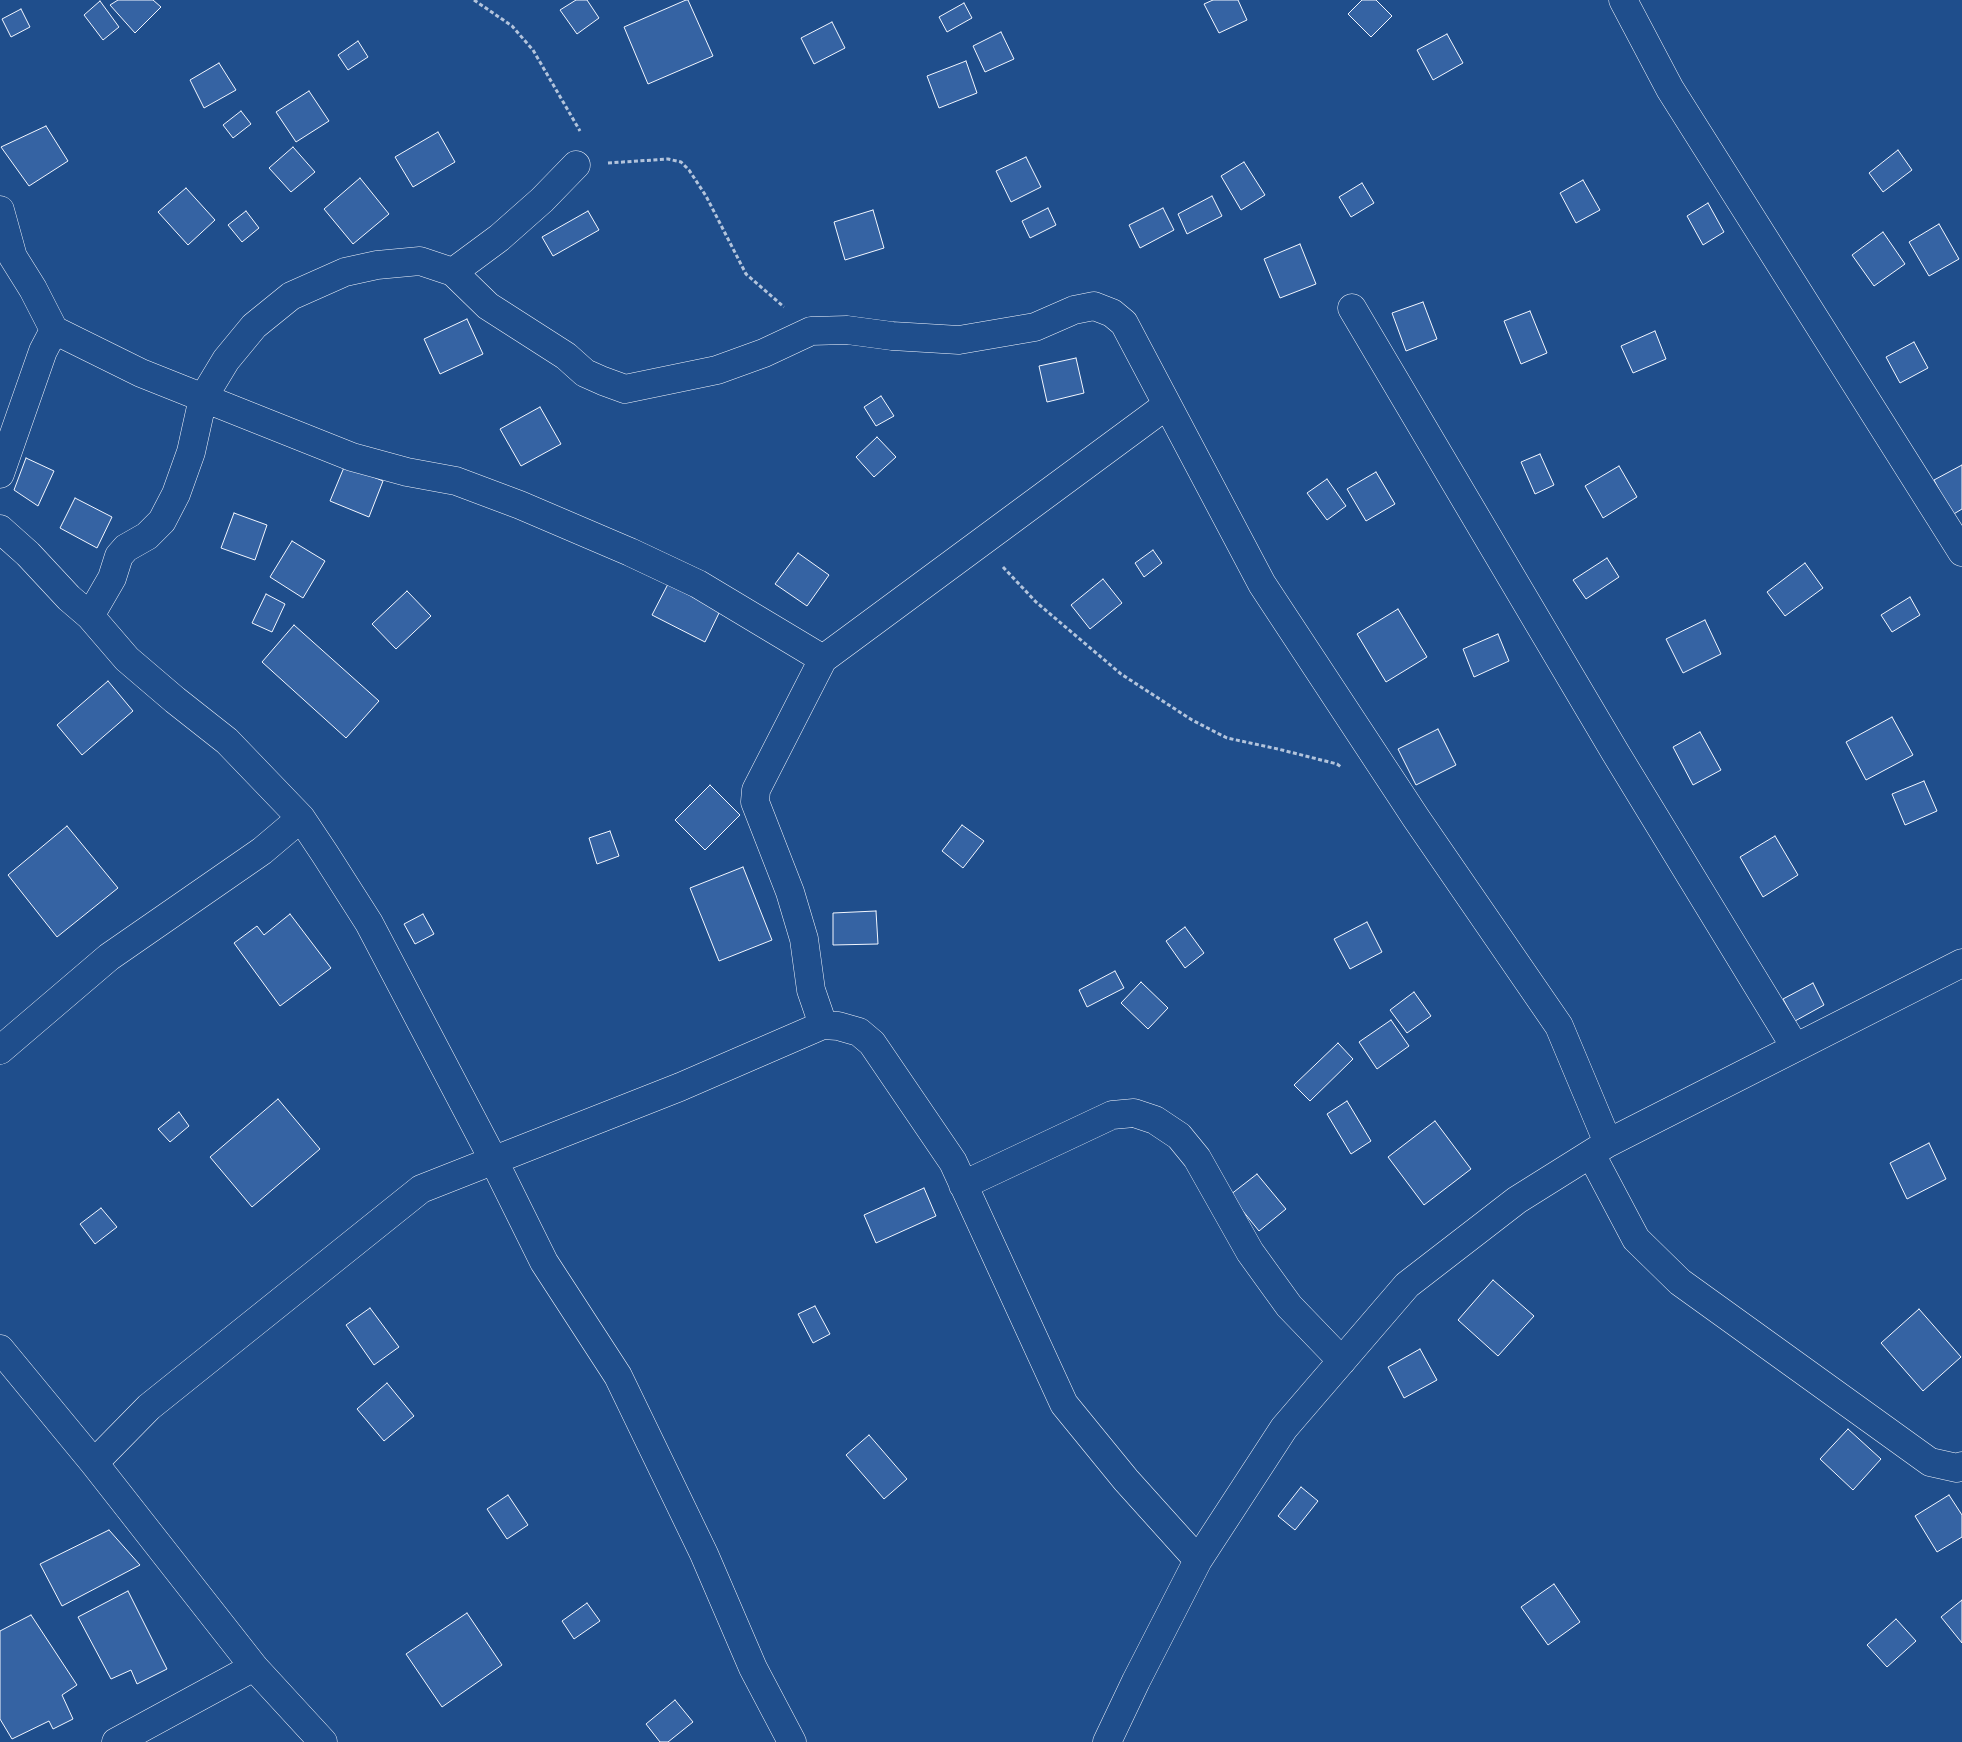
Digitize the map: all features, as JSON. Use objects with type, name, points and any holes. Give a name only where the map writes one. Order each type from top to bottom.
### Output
[{"type":"street","points":[[1623,0],[1670,89],[1962,552]]},
{"type":"street","points":[[453,272],[498,238],[542,200],[576,165]]},
{"type":"street","points":[[0,210],[4,242],[54,330],[141,373],[352,457],[407,472],[456,481],[520,505],[630,552],[698,584],[823,660]]},
{"type":"street","points":[[90,616],[112,578],[119,556],[126,548],[147,536],[162,521],[176,494],[191,452],[203,398],[226,360],[254,326],[291,296],[345,272],[377,265],[420,261],[453,272],[488,306],[566,356],[585,373],[603,382],[625,389],[717,370],[764,353],[811,331],[847,330],[892,336],[959,340],[1035,327],[1074,310],[1094,306],[1112,313],[1124,323],[1262,584],[1416,818],[1559,1026],[1599,1149],[1636,1239],[1680,1282],[1930,1462],[1957,1468],[1962,1466]]},
{"type":"street","points":[[1352,308],[1615,752],[1795,1047]]},
{"type":"street","points":[[0,474],[44,351],[54,330]]},
{"type":"street","points":[[823,1025],[811,990],[804,938],[790,892],[755,802],[756,790],[823,660],[1167,405]]},
{"type":"street","points":[[0,529],[28,554],[69,598],[90,616],[127,658],[175,700],[227,741],[301,818],[369,923],[494,1161],[544,1262],[618,1376],[704,1554],[753,1668],[792,1742]]},
{"type":"street","points":[[0,1050],[109,957],[262,851],[301,818]]},
{"type":"street","points":[[1107,1742],[1198,1560],[1284,1428],[1406,1285],[1517,1200],[1599,1149],[1962,963]]},
{"type":"street","points":[[94,1463],[149,1407],[421,1189],[680,1088],[823,1025],[838,1026],[859,1032],[872,1043],[953,1162],[1064,1404],[1126,1480],[1198,1560]]},
{"type":"street","points":[[963,1185],[1112,1116],[1134,1114],[1155,1120],[1179,1136],[1197,1158],[1256,1260],[1289,1306],[1342,1361]]},
{"type":"street","points":[[0,1349],[94,1463],[254,1667],[323,1742]]},
{"type":"street","points":[[116,1742],[254,1667]]},
{"type":"path","points":[[474,0],[512,26],[533,50],[584,138],[576,165],[668,159],[681,162],[689,170],[706,196],[746,274],[811,331]]},
{"type":"path","points":[[982,543],[1006,572],[1074,636],[1121,674],[1184,715],[1227,738],[1336,764],[1344,770]]},
{"type":"building","points":[[118,0],[153,0],[161,7],[135,33],[110,5]]},
{"type":"building","points":[[576,0],[587,0],[599,18],[577,34],[560,10]]},
{"type":"building","points":[[688,0],[713,56],[648,84],[624,27]]},
{"type":"building","points":[[1213,0],[1238,0],[1247,20],[1219,33],[1204,4]]},
{"type":"building","points":[[1362,0],[1376,0],[1392,16],[1371,37],[1348,14]]},
{"type":"building","points":[[100,1],[119,27],[103,40],[84,15]]},
{"type":"building","points":[[964,3],[972,18],[947,32],[939,17]]},
{"type":"building","points":[[21,9],[30,27],[11,37],[2,19]]},
{"type":"building","points":[[832,22],[845,48],[814,64],[801,38]]},
{"type":"building","points":[[1001,32],[1014,59],[985,72],[973,46]]},
{"type":"building","points":[[1447,34],[1463,63],[1433,80],[1417,50]]},
{"type":"building","points":[[358,41],[368,57],[348,70],[338,55]]},
{"type":"building","points":[[966,61],[977,93],[939,108],[927,76]]},
{"type":"building","points":[[219,63],[236,90],[204,108],[190,80]]},
{"type":"building","points":[[309,91],[329,121],[296,142],[276,112]]},
{"type":"building","points":[[241,111],[251,124],[233,138],[223,125]]},
{"type":"building","points":[[46,126],[68,161],[29,186],[1,147]]},
{"type":"building","points":[[438,132],[455,162],[413,187],[395,157]]},
{"type":"building","points":[[293,147],[315,172],[291,192],[269,168]]},
{"type":"building","points":[[1898,150],[1912,170],[1883,192],[1869,173]]},
{"type":"building","points":[[1026,157],[1041,187],[1011,202],[996,171]]},
{"type":"building","points":[[1244,162],[1265,195],[1241,210],[1221,176]]},
{"type":"building","points":[[360,178],[389,214],[353,244],[324,209]]},
{"type":"building","points":[[1583,180],[1600,210],[1576,223],[1560,193]]},
{"type":"building","points":[[1362,183],[1374,203],[1351,217],[1339,197]]},
{"type":"building","points":[[186,188],[215,220],[188,245],[158,212]]},
{"type":"building","points":[[1212,196],[1222,216],[1187,234],[1178,214]]},
{"type":"building","points":[[1708,203],[1724,232],[1703,245],[1687,216]]},
{"type":"building","points":[[1048,208],[1056,225],[1030,238],[1022,221]]},
{"type":"building","points":[[1163,208],[1174,230],[1140,248],[1129,225]]},
{"type":"building","points":[[873,210],[884,248],[845,260],[834,222]]},
{"type":"building","points":[[246,211],[259,228],[242,242],[228,225]]},
{"type":"building","points":[[588,211],[599,230],[553,256],[542,237]]},
{"type":"building","points":[[1939,224],[1959,259],[1929,276],[1909,242]]},
{"type":"building","points":[[1883,232],[1905,264],[1874,286],[1852,255]]},
{"type":"building","points":[[1300,244],[1316,284],[1280,298],[1264,259]]},
{"type":"building","points":[[1423,302],[1437,339],[1406,351],[1392,313]]},
{"type":"building","points":[[1530,311],[1547,353],[1521,364],[1504,321]]},
{"type":"building","points":[[467,319],[483,354],[440,374],[424,339]]},
{"type":"building","points":[[1655,331],[1666,359],[1633,373],[1621,346]]},
{"type":"building","points":[[1914,342],[1928,368],[1900,383],[1886,357]]},
{"type":"building","points":[[1076,358],[1084,393],[1047,402],[1039,366]]},
{"type":"building","points":[[881,396],[894,416],[876,426],[864,407]]},
{"type":"building","points":[[540,407],[561,444],[521,466],[500,429]]},
{"type":"building","points":[[877,437],[896,457],[874,477],[856,457]]},
{"type":"building","points":[[1540,454],[1554,485],[1535,494],[1521,462]]},
{"type":"building","points":[[26,458],[54,471],[38,506],[14,490]]},
{"type":"building","points":[[345,465],[383,481],[369,517],[330,501]]},
{"type":"building","points":[[1962,465],[1962,509],[1952,515],[1934,480]]},
{"type":"building","points":[[1619,466],[1637,497],[1603,518],[1585,486]]},
{"type":"building","points":[[1376,472],[1395,504],[1366,521],[1347,489]]},
{"type":"building","points":[[1327,479],[1346,506],[1327,520],[1307,493]]},
{"type":"building","points":[[75,498],[112,517],[97,548],[60,528]]},
{"type":"building","points":[[234,513],[267,525],[255,560],[221,548]]},
{"type":"building","points":[[292,541],[325,561],[303,598],[270,577]]},
{"type":"building","points":[[1153,550],[1162,563],[1144,577],[1135,563]]},
{"type":"building","points":[[798,553],[829,575],[807,606],[775,584]]},
{"type":"building","points":[[1607,558],[1619,577],[1586,599],[1573,580]]},
{"type":"building","points":[[1805,563],[1823,588],[1785,616],[1767,592]]},
{"type":"building","points":[[1103,579],[1122,603],[1090,629],[1071,605]]},
{"type":"building","points":[[668,584],[720,611],[705,642],[652,615]]},
{"type":"building","points":[[407,591],[431,616],[396,649],[372,624]]},
{"type":"building","points":[[266,594],[285,604],[272,632],[252,623]]},
{"type":"building","points":[[1910,597],[1920,615],[1892,632],[1881,615]]},
{"type":"building","points":[[1398,609],[1427,657],[1386,682],[1357,634]]},
{"type":"building","points":[[1705,620],[1721,654],[1683,673],[1666,639]]},
{"type":"building","points":[[294,625],[379,701],[346,738],[262,662]]},
{"type":"building","points":[[1498,634],[1509,661],[1474,677],[1463,649]]},
{"type":"building","points":[[108,681],[133,711],[82,755],[57,725]]},
{"type":"building","points":[[1892,717],[1913,755],[1866,780],[1846,742]]},
{"type":"building","points":[[1438,729],[1456,765],[1416,785],[1398,749]]},
{"type":"building","points":[[1700,732],[1721,770],[1693,785],[1673,747]]},
{"type":"building","points":[[1924,781],[1937,811],[1905,825],[1892,794]]},
{"type":"building","points":[[710,785],[740,815],[705,850],[675,820]]},
{"type":"building","points":[[962,825],[984,841],[963,868],[942,851]]},
{"type":"building","points":[[67,826],[118,888],[57,937],[8,875]]},
{"type":"building","points":[[610,831],[619,856],[597,864],[589,838]]},
{"type":"building","points":[[1775,836],[1798,875],[1763,897],[1740,857]]},
{"type":"building","points":[[743,867],[772,940],[719,961],[690,888]]},
{"type":"building","points":[[876,911],[878,944],[833,945],[833,913]]},
{"type":"building","points":[[290,914],[331,968],[280,1006],[234,943],[257,926],[264,935]]},
{"type":"building","points":[[423,914],[434,934],[415,944],[404,924]]},
{"type":"building","points":[[1367,922],[1382,952],[1350,969],[1334,939]]},
{"type":"building","points":[[1185,927],[1204,953],[1185,968],[1166,941]]},
{"type":"building","points":[[1115,971],[1124,988],[1087,1007],[1079,990]]},
{"type":"building","points":[[1141,982],[1168,1008],[1148,1029],[1121,1003]]},
{"type":"building","points":[[1813,983],[1824,1005],[1795,1021],[1783,999]]},
{"type":"building","points":[[1414,992],[1431,1016],[1407,1033],[1390,1010]]},
{"type":"building","points":[[1391,1020],[1409,1046],[1377,1069],[1359,1042]]},
{"type":"building","points":[[1338,1043],[1353,1059],[1310,1101],[1294,1085]]},
{"type":"building","points":[[278,1099],[320,1149],[252,1207],[210,1157]]},
{"type":"building","points":[[1347,1101],[1371,1141],[1351,1154],[1327,1114]]},
{"type":"building","points":[[179,1112],[189,1126],[170,1142],[158,1129]]},
{"type":"building","points":[[1435,1121],[1471,1169],[1424,1205],[1388,1157]]},
{"type":"building","points":[[1929,1143],[1946,1179],[1907,1199],[1890,1163]]},
{"type":"building","points":[[1257,1174],[1286,1209],[1259,1231],[1230,1195]]},
{"type":"building","points":[[924,1188],[936,1216],[876,1243],[864,1215]]},
{"type":"building","points":[[101,1208],[117,1227],[95,1244],[80,1224]]},
{"type":"building","points":[[1493,1280],[1534,1316],[1498,1356],[1458,1320]]},
{"type":"building","points":[[815,1306],[830,1334],[813,1343],[798,1314]]},
{"type":"building","points":[[370,1308],[399,1347],[374,1365],[346,1325]]},
{"type":"building","points":[[1919,1309],[1961,1357],[1923,1391],[1881,1343]]},
{"type":"building","points":[[1420,1349],[1437,1380],[1404,1398],[1388,1367]]},
{"type":"building","points":[[387,1383],[414,1416],[384,1441],[357,1409]]},
{"type":"building","points":[[1848,1429],[1881,1459],[1853,1490],[1820,1459]]},
{"type":"building","points":[[869,1435],[907,1479],[884,1499],[846,1455]]},
{"type":"building","points":[[1301,1487],[1318,1501],[1295,1530],[1278,1516]]},
{"type":"building","points":[[508,1495],[528,1525],[507,1539],[487,1509]]},
{"type":"building","points":[[1949,1495],[1962,1515],[1962,1537],[1937,1552],[1915,1516]]},
{"type":"building","points":[[109,1530],[140,1565],[62,1606],[40,1564]]},
{"type":"building","points":[[1554,1584],[1580,1622],[1548,1645],[1521,1607]]},
{"type":"building","points":[[128,1591],[167,1669],[137,1684],[131,1670],[111,1679],[78,1617]]},
{"type":"building","points":[[1962,1600],[1962,1643],[1941,1617]]},
{"type":"building","points":[[587,1603],[600,1621],[574,1639],[562,1621]]},
{"type":"building","points":[[467,1613],[502,1665],[442,1707],[406,1654]]},
{"type":"building","points":[[31,1615],[77,1685],[62,1695],[73,1719],[53,1729],[49,1721],[12,1739],[0,1719],[0,1631]]},
{"type":"building","points":[[1896,1619],[1916,1641],[1887,1667],[1867,1645]]},
{"type":"building","points":[[675,1700],[693,1722],[668,1742],[660,1742],[646,1724]]}]
